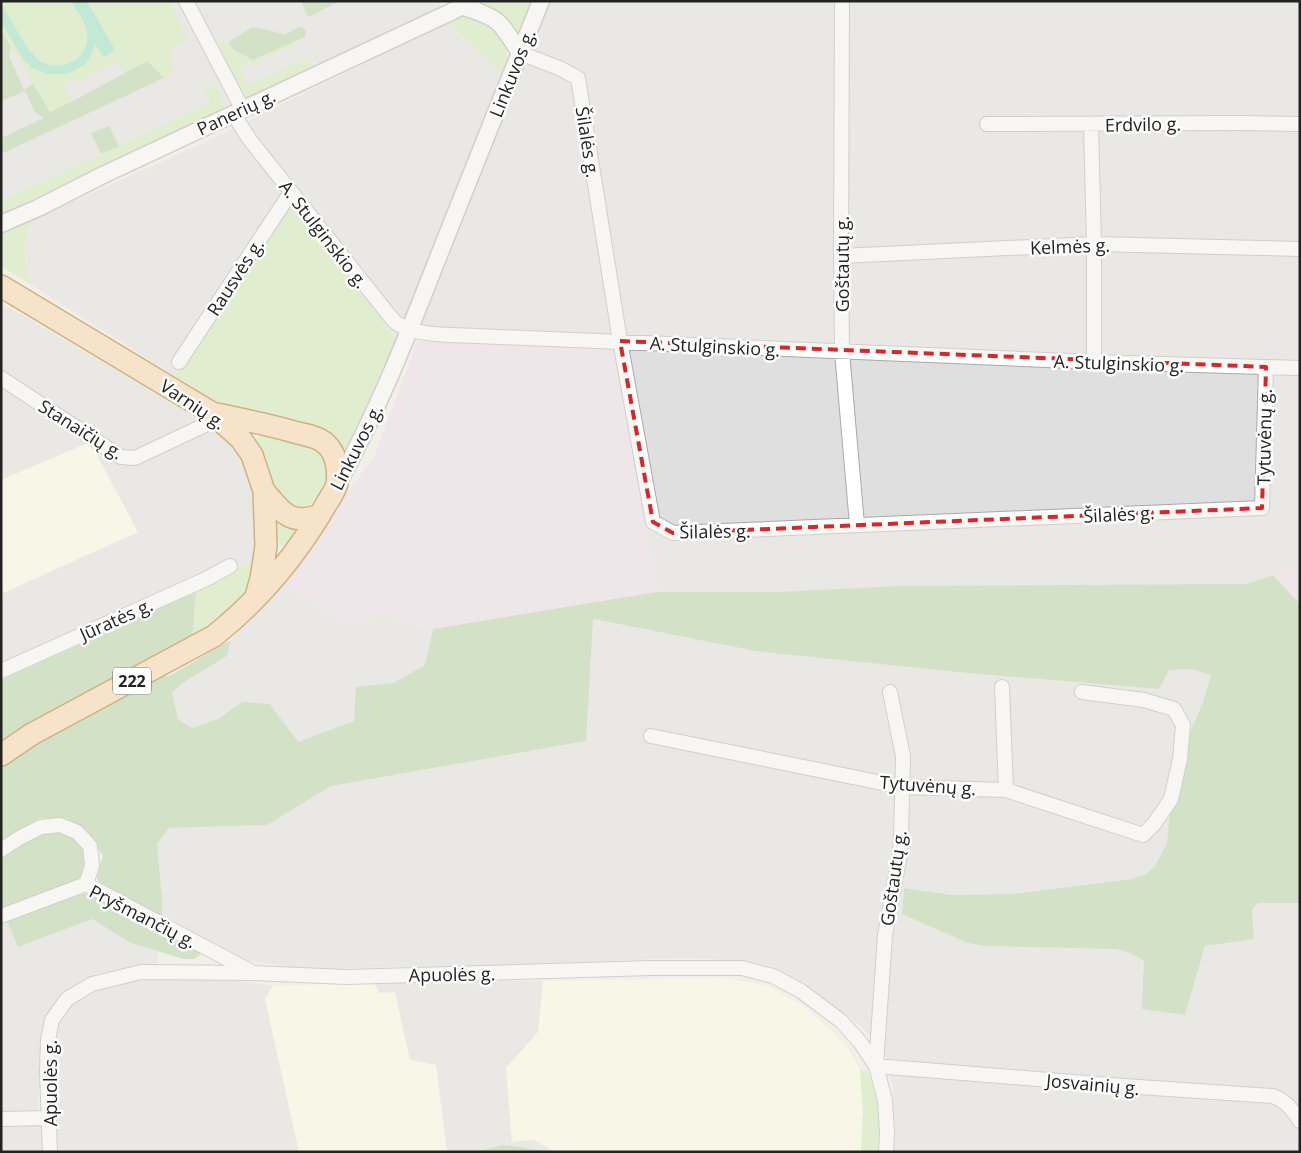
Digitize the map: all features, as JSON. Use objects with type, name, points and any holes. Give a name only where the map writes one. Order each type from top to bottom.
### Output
[{"type":"main road","name":"Varnių g.","points":[[1,286],[212,413],[241,439],[252,455],[264,491],[266,546],[261,579],[255,598]]},
{"type":"main road","points":[[212,413],[317,438],[330,448],[336,460],[337,485]]},
{"type":"main road","points":[[252,455],[251,439],[254,434],[262,428],[272,426]]},
{"type":"main road","name":"Linkuvos g.","points":[[1,754],[32,734],[214,636],[229,624],[276,578],[320,515],[337,485]]},
{"type":"main road","points":[[264,491],[285,515],[297,519],[306,519],[320,515]]},
{"type":"street","name":"A. Stulginskio g.","points":[[186,1],[238,111],[239,123],[250,140],[389,315],[398,324],[410,329],[444,334],[842,352],[1300,368]]},
{"type":"street","name":"Linkuvos g.","points":[[337,485],[369,423],[410,329],[541,1]]},
{"type":"street","name":"Goštautų g.","points":[[842,1],[842,352],[857,525]]},
{"type":"street","name":"Panerių g.","points":[[1,224],[38,208],[459,5]]},
{"type":"street","points":[[459,5],[479,12],[498,23],[520,53]]},
{"type":"street","name":"Šilalės g.","points":[[520,53],[560,68],[578,78],[620,341],[652,522],[672,533],[1262,508]]},
{"type":"street","name":"Erdvilo g.","points":[[987,124],[1300,124]]},
{"type":"street","points":[[1091,124],[1094,362]]},
{"type":"street","name":"Rausvės g.","points":[[179,362],[291,192]]},
{"type":"street","name":"Kelmės g.","points":[[841,256],[1094,244],[1300,249]]},
{"type":"street","name":"Tytuvėnų g.","points":[[1262,508],[1266,367]]},
{"type":"street","name":"Stanaičių g.","points":[[1,378],[121,458],[135,458],[204,426],[212,413]]},
{"type":"street","name":"Jūratės g.","points":[[1,670],[230,566]]},
{"type":"street","points":[[1002,687],[1006,790]]},
{"type":"street","name":"Goštautų g.","points":[[876,1066],[885,935],[900,860],[903,756],[890,692]]},
{"type":"street","name":"Tytuvėnų g.","points":[[651,736],[902,787],[1006,790],[1143,835],[1154,824],[1170,800],[1180,759],[1183,724],[1174,709],[1144,700],[1082,692]]},
{"type":"street","points":[[1,850],[41,827],[60,825],[77,832],[90,846],[92,866],[86,884]]},
{"type":"street","name":"Pryšmančių g.","points":[[1,916],[86,884],[253,973]]},
{"type":"street","name":"Apuolės g.","points":[[50,1152],[47,1072],[48,1040],[52,1020],[67,999],[92,984],[141,972],[253,973],[346,977],[651,968],[742,968],[773,976],[801,991],[841,1021],[860,1042],[876,1066],[885,1100],[886,1152]]},
{"type":"street","name":"Josvainių g.","points":[[876,1066],[1273,1096],[1286,1102],[1300,1121]]},
{"type":"street","points":[[1,1119],[50,1118]]},
{"type":"highlighted area","points":[[620,341],[1266,367],[1262,508],[673,533],[653,522]]},
{"type":"shaded area","points":[[1,1],[439,1],[441,6],[438,10],[1,214]]},
{"type":"shaded area","points":[[548,1],[1300,1],[1300,566],[1247,584],[776,592],[657,592],[613,349],[417,342],[445,261]]},
{"type":"shaded area","points":[[446,23],[503,74],[397,339],[289,203],[175,376],[33,286],[26,265],[24,245],[36,218],[199,145]]},
{"type":"shaded area","points":[[1,305],[26,317],[162,397],[222,435],[245,458],[261,513],[258,560],[247,563],[193,594],[1,680]]},
{"type":"shaded area","points":[[417,342],[613,349],[657,592],[433,629],[387,615],[346,623],[283,581],[375,455]]},
{"type":"shaded area","points":[[90,442],[138,532],[1,594],[1,480]]},
{"type":"shaded area","points":[[1300,566],[1300,604],[1273,575]]},
{"type":"shaded area","points":[[283,581],[346,623],[387,615],[433,629],[425,665],[393,683],[357,687],[354,721],[298,742],[242,702],[218,719],[192,728],[178,719],[172,693],[181,684],[227,656],[231,640]]},
{"type":"shaded area","points":[[592,619],[761,652],[968,673],[1159,689],[1169,670],[1191,669],[1211,674],[1203,702],[1190,732],[1171,799],[1167,843],[1155,866],[1146,874],[1132,879],[1011,894],[951,895],[904,888],[902,914],[968,943],[984,946],[1115,949],[1127,951],[1144,961],[1185,1015],[1205,946],[1254,939],[1252,910],[1260,903],[1300,903],[1300,1150],[1297,1152],[893,1152],[895,1135],[893,1089],[885,1053],[860,1025],[811,988],[776,968],[748,961],[687,958],[306,969],[243,960],[162,918],[157,844],[169,828],[267,825],[331,786],[586,741]]},
{"type":"shaded area","points":[[92,919],[131,943],[158,951],[157,966],[94,974],[69,989],[44,1028],[38,1104],[43,1152],[1,1152],[1,923],[7,921],[18,947]]},
{"type":"shaded area","points":[[727,978],[766,985],[802,1005],[830,1029],[849,1050],[860,1070],[863,1112],[861,1152],[555,1152],[534,1140],[512,1142],[506,1068],[538,1032],[543,981]]},
{"type":"shaded area","points":[[728,978],[766,985],[802,1005],[830,1029],[849,1050],[860,1070],[863,1112],[861,1152],[547,1152],[504,1145],[474,1152],[54,1152],[54,1051],[58,1027],[65,1013],[78,998],[128,981],[223,979],[273,986],[345,983]]},
{"type":"shaded area","points":[[345,983],[375,984],[379,993],[395,992],[410,1060],[436,1065],[447,1152],[299,1152],[265,999],[273,986]]},
{"type":"green space","points":[[1,1],[71,1],[86,28],[87,42],[84,50],[79,57],[64,65],[46,64],[38,59],[29,49]]},
{"type":"green space","points":[[71,1],[87,1],[115,50],[104,57],[95,44],[91,55],[84,65],[68,74],[49,74],[32,68],[23,59],[1,22],[1,3],[24,43],[35,57],[48,65],[57,66],[73,62],[80,56],[87,42],[85,25]]},
{"type":"green space","points":[[87,1],[169,1],[188,40],[169,50],[174,73],[164,78],[147,61],[124,73],[117,61],[77,83],[75,79],[64,85],[73,101],[50,112],[1,30],[1,22],[23,59],[49,74],[91,55],[95,44],[114,50]]},
{"type":"green space","points":[[301,1],[340,1],[308,17]]},
{"type":"green space","points":[[486,1],[531,1],[519,36],[478,5]]},
{"type":"green space","points":[[462,15],[478,18],[493,27],[505,44],[508,60],[503,74],[446,23]]},
{"type":"green space","points":[[301,26],[306,31],[305,37],[253,60],[234,50],[229,44],[231,40],[253,27],[284,35]]},
{"type":"green space","points":[[1,30],[11,47],[9,56],[24,90],[33,84],[50,112],[147,61],[164,78],[1,154],[1,138],[44,118],[34,111],[25,91],[1,101]]},
{"type":"green space","points":[[231,40],[229,44],[253,60],[297,41],[298,43],[241,69],[248,85],[305,59],[316,67],[245,100],[218,43]]},
{"type":"green space","points":[[216,85],[224,98],[221,100],[225,110],[1,214],[1,201],[210,103],[203,88]]},
{"type":"green space","points":[[109,126],[119,146],[101,154],[91,133]]},
{"type":"green space","points":[[289,203],[397,339],[354,442],[344,457],[222,406],[175,376]]},
{"type":"green space","points":[[36,218],[27,234],[25,243],[25,259],[33,286],[1,266],[1,234]]},
{"type":"green space","points":[[261,433],[314,446],[324,454],[328,476],[312,502],[305,508],[291,507],[275,491],[266,463],[257,444],[256,439]]},
{"type":"green space","points":[[277,521],[301,529],[286,548],[280,544],[276,535]]},
{"type":"green space","points":[[258,560],[244,595],[223,621],[192,641],[196,592],[247,563]]},
{"type":"green space","points":[[1273,575],[1300,604],[1300,903],[1259,903],[1252,910],[1254,939],[1205,946],[1185,1015],[1142,1009],[1144,961],[1127,952],[1115,949],[984,946],[968,943],[902,914],[904,888],[951,895],[1011,894],[1132,879],[1146,874],[1155,866],[1167,843],[1171,799],[1190,732],[1203,702],[1211,675],[1191,669],[1169,670],[1159,689],[968,673],[761,652],[593,619],[586,741],[331,786],[267,825],[169,828],[157,844],[162,918],[102,887],[96,876],[103,856],[86,830],[66,818],[40,818],[1,841],[1,763],[32,742],[162,676],[169,676],[231,640],[227,656],[181,684],[172,693],[178,719],[192,728],[218,719],[242,702],[270,704],[298,742],[354,721],[356,687],[393,683],[425,665],[433,629],[657,592],[776,592],[902,586],[1247,584]]},
{"type":"green space","points":[[196,592],[192,641],[56,708],[1,746],[1,680]]},
{"type":"green space","points":[[44,831],[64,833],[81,844],[87,856],[84,870],[79,879],[67,885],[1,909],[1,857]]},
{"type":"green space","points":[[82,894],[88,894],[198,948],[200,955],[194,959],[184,959],[131,943],[92,919],[18,947],[7,921]]},
{"type":"green space","points":[[860,1070],[867,1071],[876,1091],[880,1132],[879,1152],[861,1152],[863,1112]]},
{"type":"green space","points":[[504,1145],[546,1151],[547,1152],[474,1152]]}]
